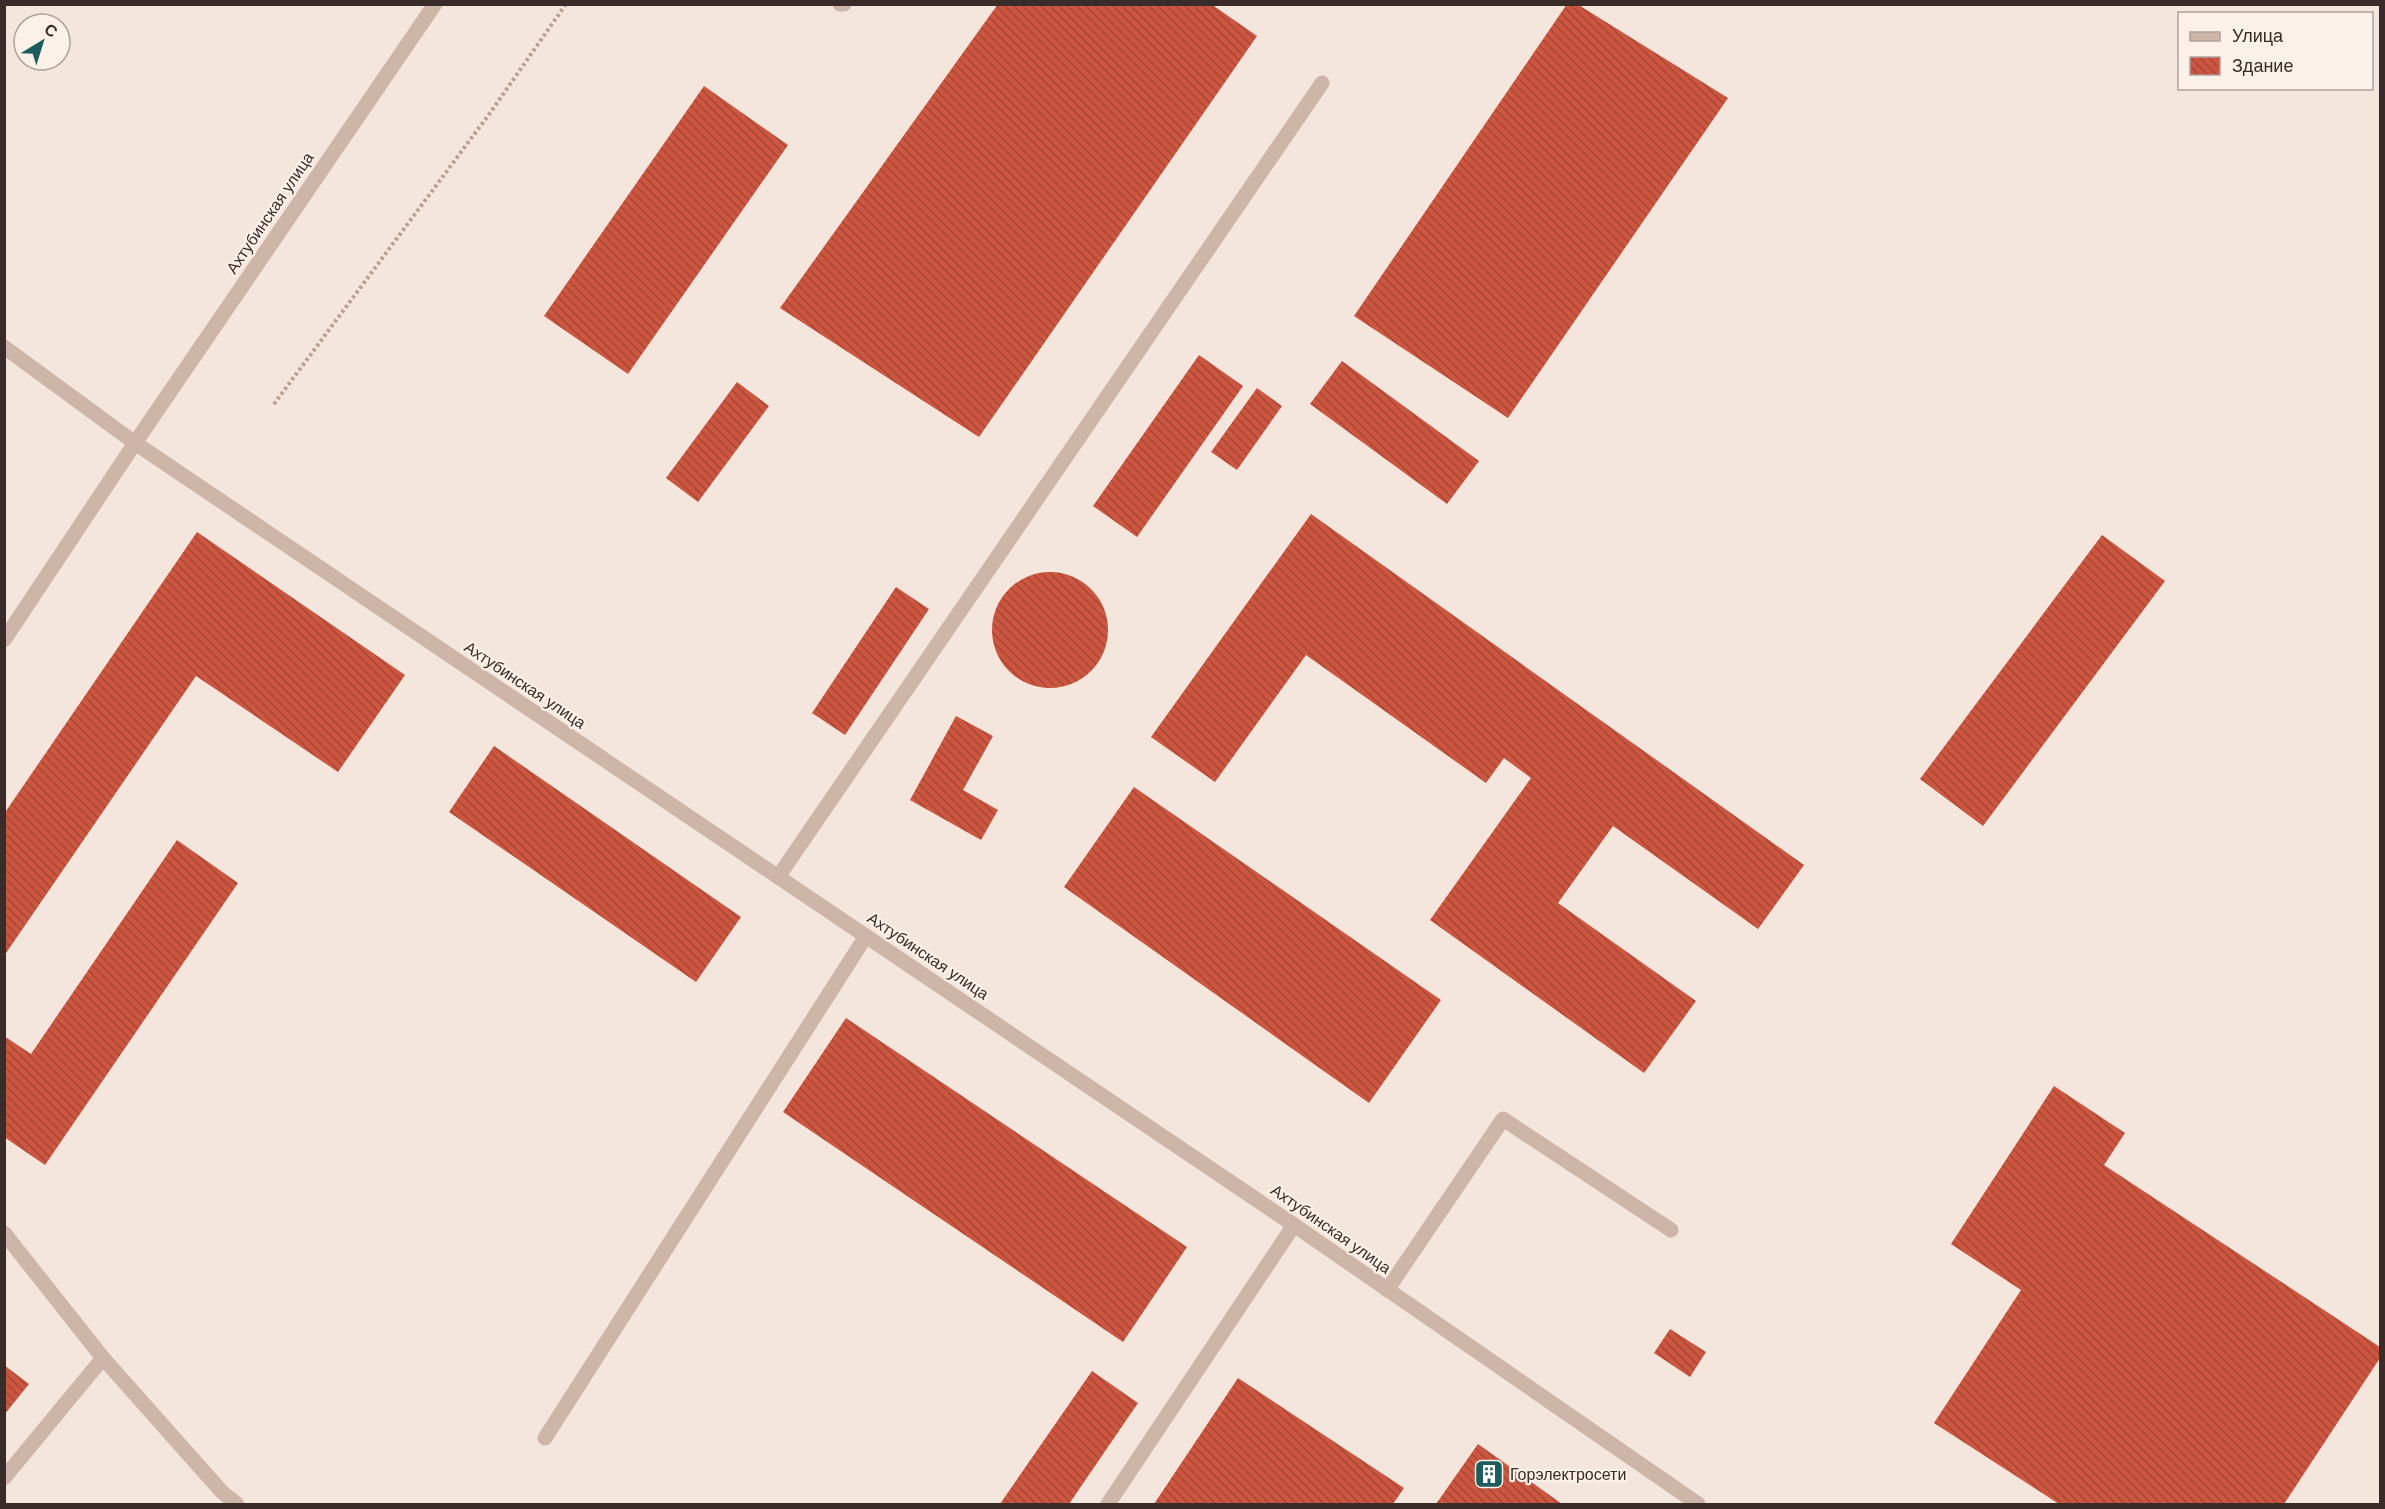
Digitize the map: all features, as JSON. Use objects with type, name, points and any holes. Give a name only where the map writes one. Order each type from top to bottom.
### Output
[{"type":"street","name":"Ахтубинская улица","points":[[4,640],[135,443],[435,4]]},
{"type":"street","points":[[778,877],[1322,83]]},
{"type":"street","name":"Ахтубинская улица","points":[[4,347],[135,443],[1293,1225],[1698,1504]]},
{"type":"street","points":[[545,1438],[866,936]]},
{"type":"street","points":[[1387,1290],[1503,1119],[1671,1230]]},
{"type":"street","points":[[1108,1504],[1293,1225]]},
{"type":"street","points":[[4,1233],[103,1358],[222,1492],[237,1504]]},
{"type":"street","points":[[4,1478],[103,1358]]},
{"type":"path","points":[[274,404],[490,114],[566,4]]},
{"type":"building","points":[[998,4],[1211,4],[1257,36],[979,437],[780,308]]},
{"type":"building","points":[[1567,4],[1577,4],[1728,98],[1508,418],[1354,316]]},
{"type":"building","points":[[704,86],[788,145],[628,374],[544,316]]},
{"type":"building","points":[[1199,355],[1243,386],[1137,537],[1093,506]]},
{"type":"building","points":[[1342,361],[1479,461],[1447,504],[1310,404]]},
{"type":"building","points":[[737,382],[769,406],[698,502],[666,478]]},
{"type":"building","points":[[1257,388],[1282,406],[1237,470],[1211,452]]},
{"type":"building","points":[[1311,514],[1804,865],[1758,929],[1613,826],[1558,903],[1696,1001],[1644,1073],[1430,920],[1531,778],[1504,758],[1486,783],[1306,655],[1215,782],[1151,737]]},
{"type":"building","points":[[197,532],[405,675],[338,772],[196,676],[4,956],[4,814]]},
{"type":"building","points":[[2102,535],[2165,581],[1983,826],[1920,779]]},
{"type":"building","points":[[1050,572],[1072,576],[1091,589],[1104,608],[1108,630],[1104,652],[1091,671],[1072,684],[1050,688],[1028,684],[1009,671],[996,652],[992,630],[996,608],[1009,589],[1028,576]]},
{"type":"building","points":[[896,587],[929,609],[845,735],[812,713]]},
{"type":"building","points":[[956,716],[993,736],[963,790],[998,810],[981,840],[910,800]]},
{"type":"building","points":[[494,746],[741,917],[696,982],[449,812]]},
{"type":"building","points":[[1134,787],[1441,1000],[1369,1103],[1064,887]]},
{"type":"building","points":[[177,840],[238,883],[45,1165],[4,1137],[4,1036],[31,1054]]},
{"type":"building","points":[[846,1018],[1187,1247],[1123,1342],[783,1112]]},
{"type":"building","points":[[2054,1086],[2125,1133],[2104,1165],[2380,1347],[2380,1358],[2284,1504],[2059,1504],[1934,1423],[2021,1290],[1951,1244]]},
{"type":"building","points":[[1670,1329],[1706,1352],[1690,1377],[1654,1353]]},
{"type":"building","points":[[4,1365],[29,1384],[4,1415]]},
{"type":"building","points":[[1092,1371],[1138,1403],[1069,1504],[1000,1504]]},
{"type":"building","points":[[1238,1378],[1404,1488],[1393,1504],[1154,1504]]},
{"type":"building","name":"Горэлектросети","points":[[1478,1444],[1562,1504],[1436,1504]]},
{"type":"place","name":"Горэлектросети","points":[[1489,1474]]}]
